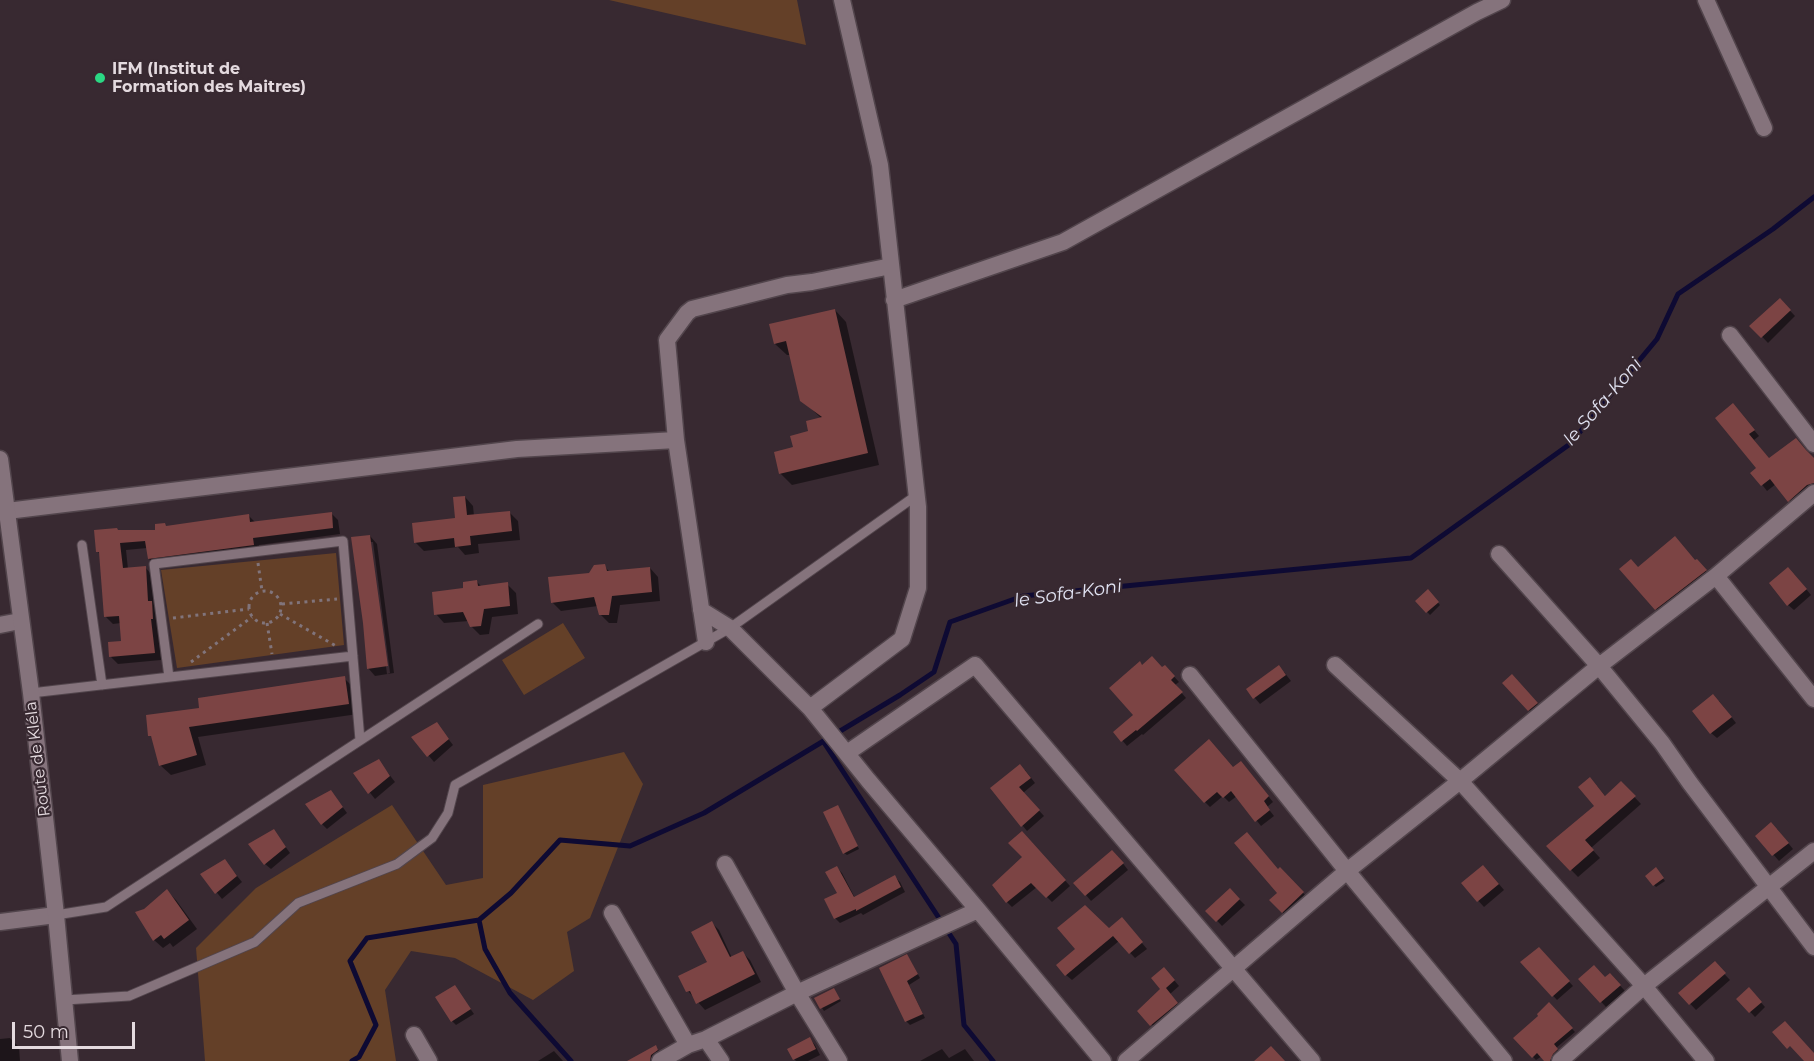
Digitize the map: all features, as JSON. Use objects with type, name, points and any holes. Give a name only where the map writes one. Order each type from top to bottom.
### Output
[{"type":"street","points":[[810,708],[902,639],[918,588],[917,495],[880,165],[843,0]]},
{"type":"street","points":[[894,300],[1063,242],[1478,6],[1502,0]]},
{"type":"street","points":[[1706,0],[1764,128]]},
{"type":"street","points":[[706,642],[675,440],[668,340],[692,309],[787,285],[891,266]]},
{"type":"street","points":[[1730,335],[1814,444]]},
{"type":"street","points":[[7,511],[517,449],[675,440]]},
{"type":"street","name":"Route de Kléla","points":[[0,459],[2,494],[7,511],[31,693],[70,1061]]},
{"type":"street","points":[[1126,1061],[1347,871],[1599,666],[1716,576],[1814,493]]},
{"type":"street","points":[[1499,554],[1599,666],[1662,743],[1814,947]]},
{"type":"street","points":[[1716,576],[1814,699]]},
{"type":"street","points":[[702,610],[730,628],[810,708],[1103,1061]]},
{"type":"street","points":[[0,625],[20,621]]},
{"type":"street","points":[[847,753],[975,665],[1312,1061]]},
{"type":"street","points":[[1335,665],[1460,781],[1644,986],[1706,1061]]},
{"type":"street","points":[[1190,675],[1347,871],[1504,1061]]},
{"type":"street","points":[[1560,1061],[1644,986],[1814,851]]},
{"type":"street","points":[[724,864],[796,993],[839,1061]]},
{"type":"street","points":[[660,1061],[796,993],[978,910]]},
{"type":"street","points":[[612,913],[688,1045]]},
{"type":"street","points":[[0,922],[56,915]]},
{"type":"street","points":[[414,1035],[429,1061]]},
{"type":"street","points":[[706,1039],[721,1061]]},
{"type":"lane","points":[[65,1000],[129,996],[255,942],[298,903],[397,864],[432,838],[448,813],[455,785],[730,628],[917,495]]},
{"type":"lane","points":[[169,677],[154,564],[343,542],[360,740]]},
{"type":"lane","points":[[82,545],[102,685]]},
{"type":"lane","points":[[56,915],[106,907],[538,624]]},
{"type":"lane","points":[[31,693],[353,656]]},
{"type":"path","points":[[257,552],[261,591]]},
{"type":"path","points":[[261,591],[277,595],[282,604],[280,614],[273,622],[267,623],[256,621],[249,609],[252,597],[261,591]]},
{"type":"path","points":[[282,604],[348,598]]},
{"type":"path","points":[[161,619],[249,609]]},
{"type":"path","points":[[280,614],[353,656]]},
{"type":"path","points":[[169,677],[252,617]]},
{"type":"path","points":[[267,623],[273,665]]},
{"type":"shaded area","points":[[609,0],[797,0],[806,45]]},
{"type":"shaded area","points":[[336,553],[344,645],[177,668],[161,570]]},
{"type":"shaded area","points":[[563,623],[585,658],[524,695],[502,660]]},
{"type":"shaded area","points":[[624,752],[643,784],[590,918],[567,932],[574,971],[533,1000],[455,958],[411,951],[385,990],[396,1061],[205,1061],[196,948],[256,888],[392,805],[446,885],[483,878],[483,785]]},
{"type":"building","points":[[1780,298],[1791,310],[1761,338],[1749,326]]},
{"type":"building","points":[[835,309],[868,453],[779,474],[774,452],[793,447],[790,436],[808,431],[806,421],[822,417],[800,401],[786,341],[774,344],[769,324]]},
{"type":"building","points":[[1733,403],[1755,430],[1749,434],[1769,458],[1796,438],[1814,458],[1814,483],[1807,485],[1788,502],[1770,479],[1761,486],[1750,473],[1756,468],[1715,418]]},
{"type":"building","points":[[465,496],[467,515],[510,511],[512,531],[470,536],[471,545],[455,547],[454,538],[414,543],[412,523],[455,518],[453,497]]},
{"type":"building","points":[[332,512],[333,528],[253,538],[254,545],[148,559],[145,541],[120,543],[123,568],[146,566],[148,601],[152,601],[153,619],[151,619],[155,653],[109,657],[108,642],[121,641],[119,616],[104,617],[99,552],[96,552],[94,530],[117,528],[118,530],[155,530],[155,524],[165,523],[166,526],[249,514],[250,522]]},
{"type":"building","points":[[370,535],[388,666],[367,669],[351,537]]},
{"type":"building","points":[[1675,536],[1695,560],[1697,559],[1707,570],[1655,610],[1619,569],[1631,559],[1638,567]]},
{"type":"building","points":[[605,564],[607,571],[650,567],[652,592],[612,596],[609,615],[599,615],[594,597],[551,603],[548,577],[589,573],[594,565]]},
{"type":"building","points":[[1788,567],[1807,589],[1787,606],[1769,583]]},
{"type":"building","points":[[477,580],[478,586],[508,582],[510,606],[484,609],[481,626],[470,627],[463,612],[434,615],[432,592],[463,588],[463,582]]},
{"type":"building","points":[[1428,589],[1439,602],[1426,613],[1415,601]]},
{"type":"building","points":[[1152,656],[1175,676],[1171,680],[1183,692],[1121,742],[1113,732],[1133,715],[1109,688],[1140,661],[1142,665]]},
{"type":"building","points":[[1279,665],[1286,675],[1253,699],[1246,689]]},
{"type":"building","points":[[1512,674],[1538,703],[1528,711],[1502,683]]},
{"type":"building","points":[[345,676],[349,704],[189,727],[197,755],[159,766],[151,736],[148,736],[146,715],[199,708],[198,698]]},
{"type":"building","points":[[1713,694],[1732,717],[1710,734],[1692,711]]},
{"type":"building","points":[[437,722],[449,739],[427,757],[411,737]]},
{"type":"building","points":[[1209,739],[1233,767],[1241,761],[1269,796],[1264,801],[1270,810],[1255,822],[1231,791],[1223,798],[1217,792],[1204,803],[1174,770]]},
{"type":"building","points":[[379,759],[390,776],[368,794],[353,773]]},
{"type":"building","points":[[1020,764],[1031,778],[1019,787],[1040,810],[1021,827],[990,788]]},
{"type":"building","points":[[1590,777],[1605,796],[1621,781],[1636,796],[1585,840],[1594,850],[1570,871],[1546,846],[1594,806],[1578,787]]},
{"type":"building","points":[[331,790],[343,807],[321,825],[305,804]]},
{"type":"building","points":[[838,805],[858,846],[843,854],[823,812]]},
{"type":"building","points":[[1771,822],[1789,843],[1772,856],[1755,836]]},
{"type":"building","points":[[274,829],[286,847],[264,865],[248,844]]},
{"type":"building","points":[[1022,831],[1066,880],[1046,898],[1031,883],[1006,903],[992,885],[1022,857],[1008,843]]},
{"type":"building","points":[[1247,832],[1278,869],[1280,867],[1304,892],[1282,913],[1269,900],[1277,893],[1234,843]]},
{"type":"building","points":[[1112,850],[1124,863],[1085,896],[1073,883]]},
{"type":"building","points":[[225,859],[237,876],[215,894],[200,874]]},
{"type":"building","points":[[1483,865],[1499,884],[1477,902],[1461,883]]},
{"type":"building","points":[[837,866],[854,897],[895,875],[901,887],[856,911],[856,909],[834,919],[824,899],[837,893],[825,872]]},
{"type":"building","points":[[1656,867],[1664,878],[1653,886],[1645,876]]},
{"type":"building","points":[[1230,888],[1240,899],[1216,922],[1205,911]]},
{"type":"building","points":[[167,889],[189,920],[164,939],[161,935],[153,941],[135,912],[144,909]]},
{"type":"building","points":[[1085,905],[1109,928],[1122,917],[1143,942],[1129,954],[1113,936],[1065,976],[1056,965],[1075,949],[1057,928]]},
{"type":"building","points":[[712,921],[730,957],[743,951],[755,974],[696,1004],[690,991],[686,992],[678,976],[707,962],[691,932]]},
{"type":"building","points":[[1539,947],[1570,981],[1552,997],[1520,962]]},
{"type":"building","points":[[907,954],[918,974],[907,981],[923,1014],[905,1022],[879,968]]},
{"type":"building","points":[[1715,961],[1726,973],[1689,1005],[1678,993]]},
{"type":"building","points":[[1594,965],[1605,977],[1610,973],[1621,985],[1600,1003],[1578,979]]},
{"type":"building","points":[[1164,967],[1175,980],[1166,988],[1178,1003],[1150,1026],[1137,1011],[1160,989],[1151,978]]},
{"type":"building","points":[[455,985],[471,1009],[451,1022],[435,997]]},
{"type":"building","points":[[1749,987],[1762,1002],[1749,1013],[1736,999]]},
{"type":"building","points":[[834,988],[840,999],[820,1009],[814,998]]},
{"type":"building","points":[[1549,1002],[1573,1028],[1554,1044],[1558,1049],[1550,1061],[1544,1061],[1537,1053],[1532,1058],[1513,1038],[1538,1016],[1537,1014]]},
{"type":"building","points":[[1785,1021],[1814,1053],[1814,1061],[1804,1061],[1790,1046],[1787,1049],[1772,1032]]},
{"type":"building","points":[[810,1037],[816,1049],[793,1060],[787,1049]]},
{"type":"building","points":[[656,1045],[658,1050],[651,1055],[650,1061],[627,1061]]},
{"type":"building","points":[[1271,1046],[1285,1061],[1254,1061]]},
{"type":"waterway","name":"le Sofa-Koni","points":[[352,1061],[359,1057],[376,1025],[350,961],[367,938],[479,920],[511,893],[560,840],[630,846],[704,813],[900,695],[934,672],[950,622],[1023,596],[1411,558],[1570,444],[1657,339],[1678,294],[1773,229],[1814,197]]},
{"type":"waterway","points":[[823,741],[956,944],[964,1025],[993,1061]]},
{"type":"waterway","points":[[479,920],[485,949],[510,993],[571,1061]]},
{"type":"place","name":"IFM (Institut de Formation des Maitres)","points":[[100,78]]}]
